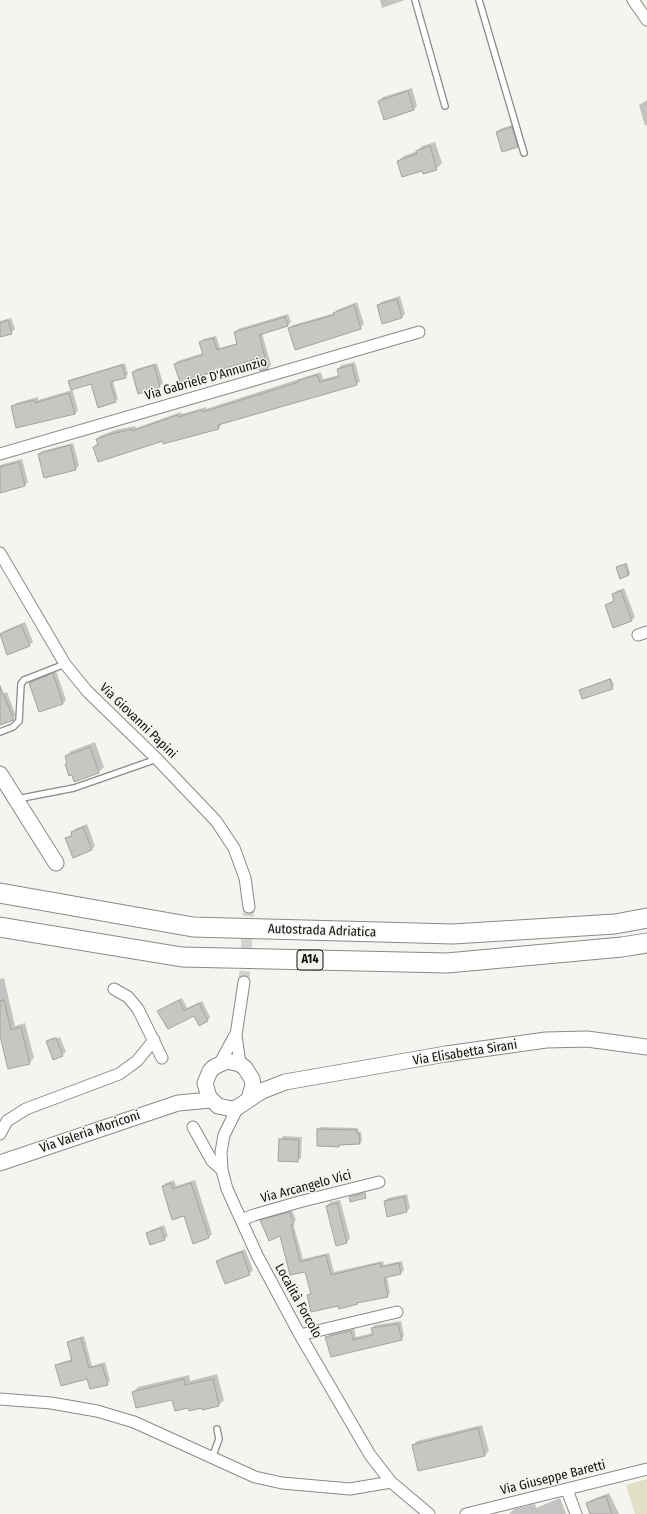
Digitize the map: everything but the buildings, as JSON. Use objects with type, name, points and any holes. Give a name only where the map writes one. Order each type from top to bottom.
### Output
[{"type":"highway","name":"Autostrada Adriatica","points":[[0,893],[193,927],[453,934],[615,924],[647,918]]},
{"type":"highway","name":"A14","points":[[0,927],[182,957],[197,958],[447,963],[622,947],[647,943]]},
{"type":"main road","points":[[0,774],[14,800],[56,863]]},
{"type":"main road","name":"Via Elisabetta Sirani","points":[[243,1103],[262,1091],[285,1082],[446,1054],[546,1040],[587,1039],[647,1047]]},
{"type":"main road","points":[[227,1061],[245,1068],[253,1086],[243,1103],[225,1109],[214,1103],[206,1091],[205,1083],[210,1072],[220,1063],[227,1061]]},
{"type":"main road","name":"Via Elisabetta Sirani","points":[[245,1068],[262,1079],[285,1082]]},
{"type":"main road","name":"Via Valeria Moriconi","points":[[178,1103],[205,1083]]},
{"type":"main road","name":"Via Valeria Moriconi","points":[[1,1160],[178,1103],[214,1103]]},
{"type":"street","points":[[634,0],[647,20]]},
{"type":"street","name":"Via Gabriele D'Annunzio","points":[[0,454],[419,332]]},
{"type":"street","name":"Via Giovanni Papini","points":[[0,553],[64,664],[87,691],[157,759],[216,821],[234,848],[245,878],[249,908]]},
{"type":"street","points":[[220,1063],[236,1035],[244,982]]},
{"type":"street","points":[[114,990],[128,997],[138,1009],[162,1058]]},
{"type":"street","points":[[236,1035],[245,1068]]},
{"type":"street","points":[[0,1134],[8,1121],[26,1109],[119,1074],[137,1061],[154,1040]]},
{"type":"street","points":[[214,1103],[223,1119],[224,1136],[221,1152],[222,1170]]},
{"type":"street","points":[[224,1136],[243,1103]]},
{"type":"street","name":"Località Forcolo","points":[[193,1127],[212,1161],[222,1170],[227,1189],[257,1255],[300,1335],[370,1455],[391,1482],[429,1514]]},
{"type":"street","name":"Via Arcangelo Vici","points":[[241,1220],[299,1202],[379,1182]]},
{"type":"street","points":[[300,1335],[397,1312]]},
{"type":"street","points":[[0,1399],[51,1404],[97,1411],[134,1422],[255,1477],[282,1484],[350,1489],[391,1482]]},
{"type":"street","name":"Via Giuseppe Baretti","points":[[466,1514],[647,1469]]},
{"type":"street","points":[[567,1490],[576,1514]]},
{"type":"lane","points":[[415,0],[445,106]]},
{"type":"lane","points":[[479,0],[524,153]]},
{"type":"lane","points":[[0,732],[13,727],[19,721],[20,684],[24,680],[64,664]]},
{"type":"lane","points":[[14,800],[74,788],[157,759]]},
{"type":"lane","points":[[212,1458],[219,1439],[217,1429]]},
{"type":"green space","points":[[647,1479],[647,1514],[635,1514],[626,1485]]},
{"type":"tunnel","points":[[244,982],[249,907]]}]
